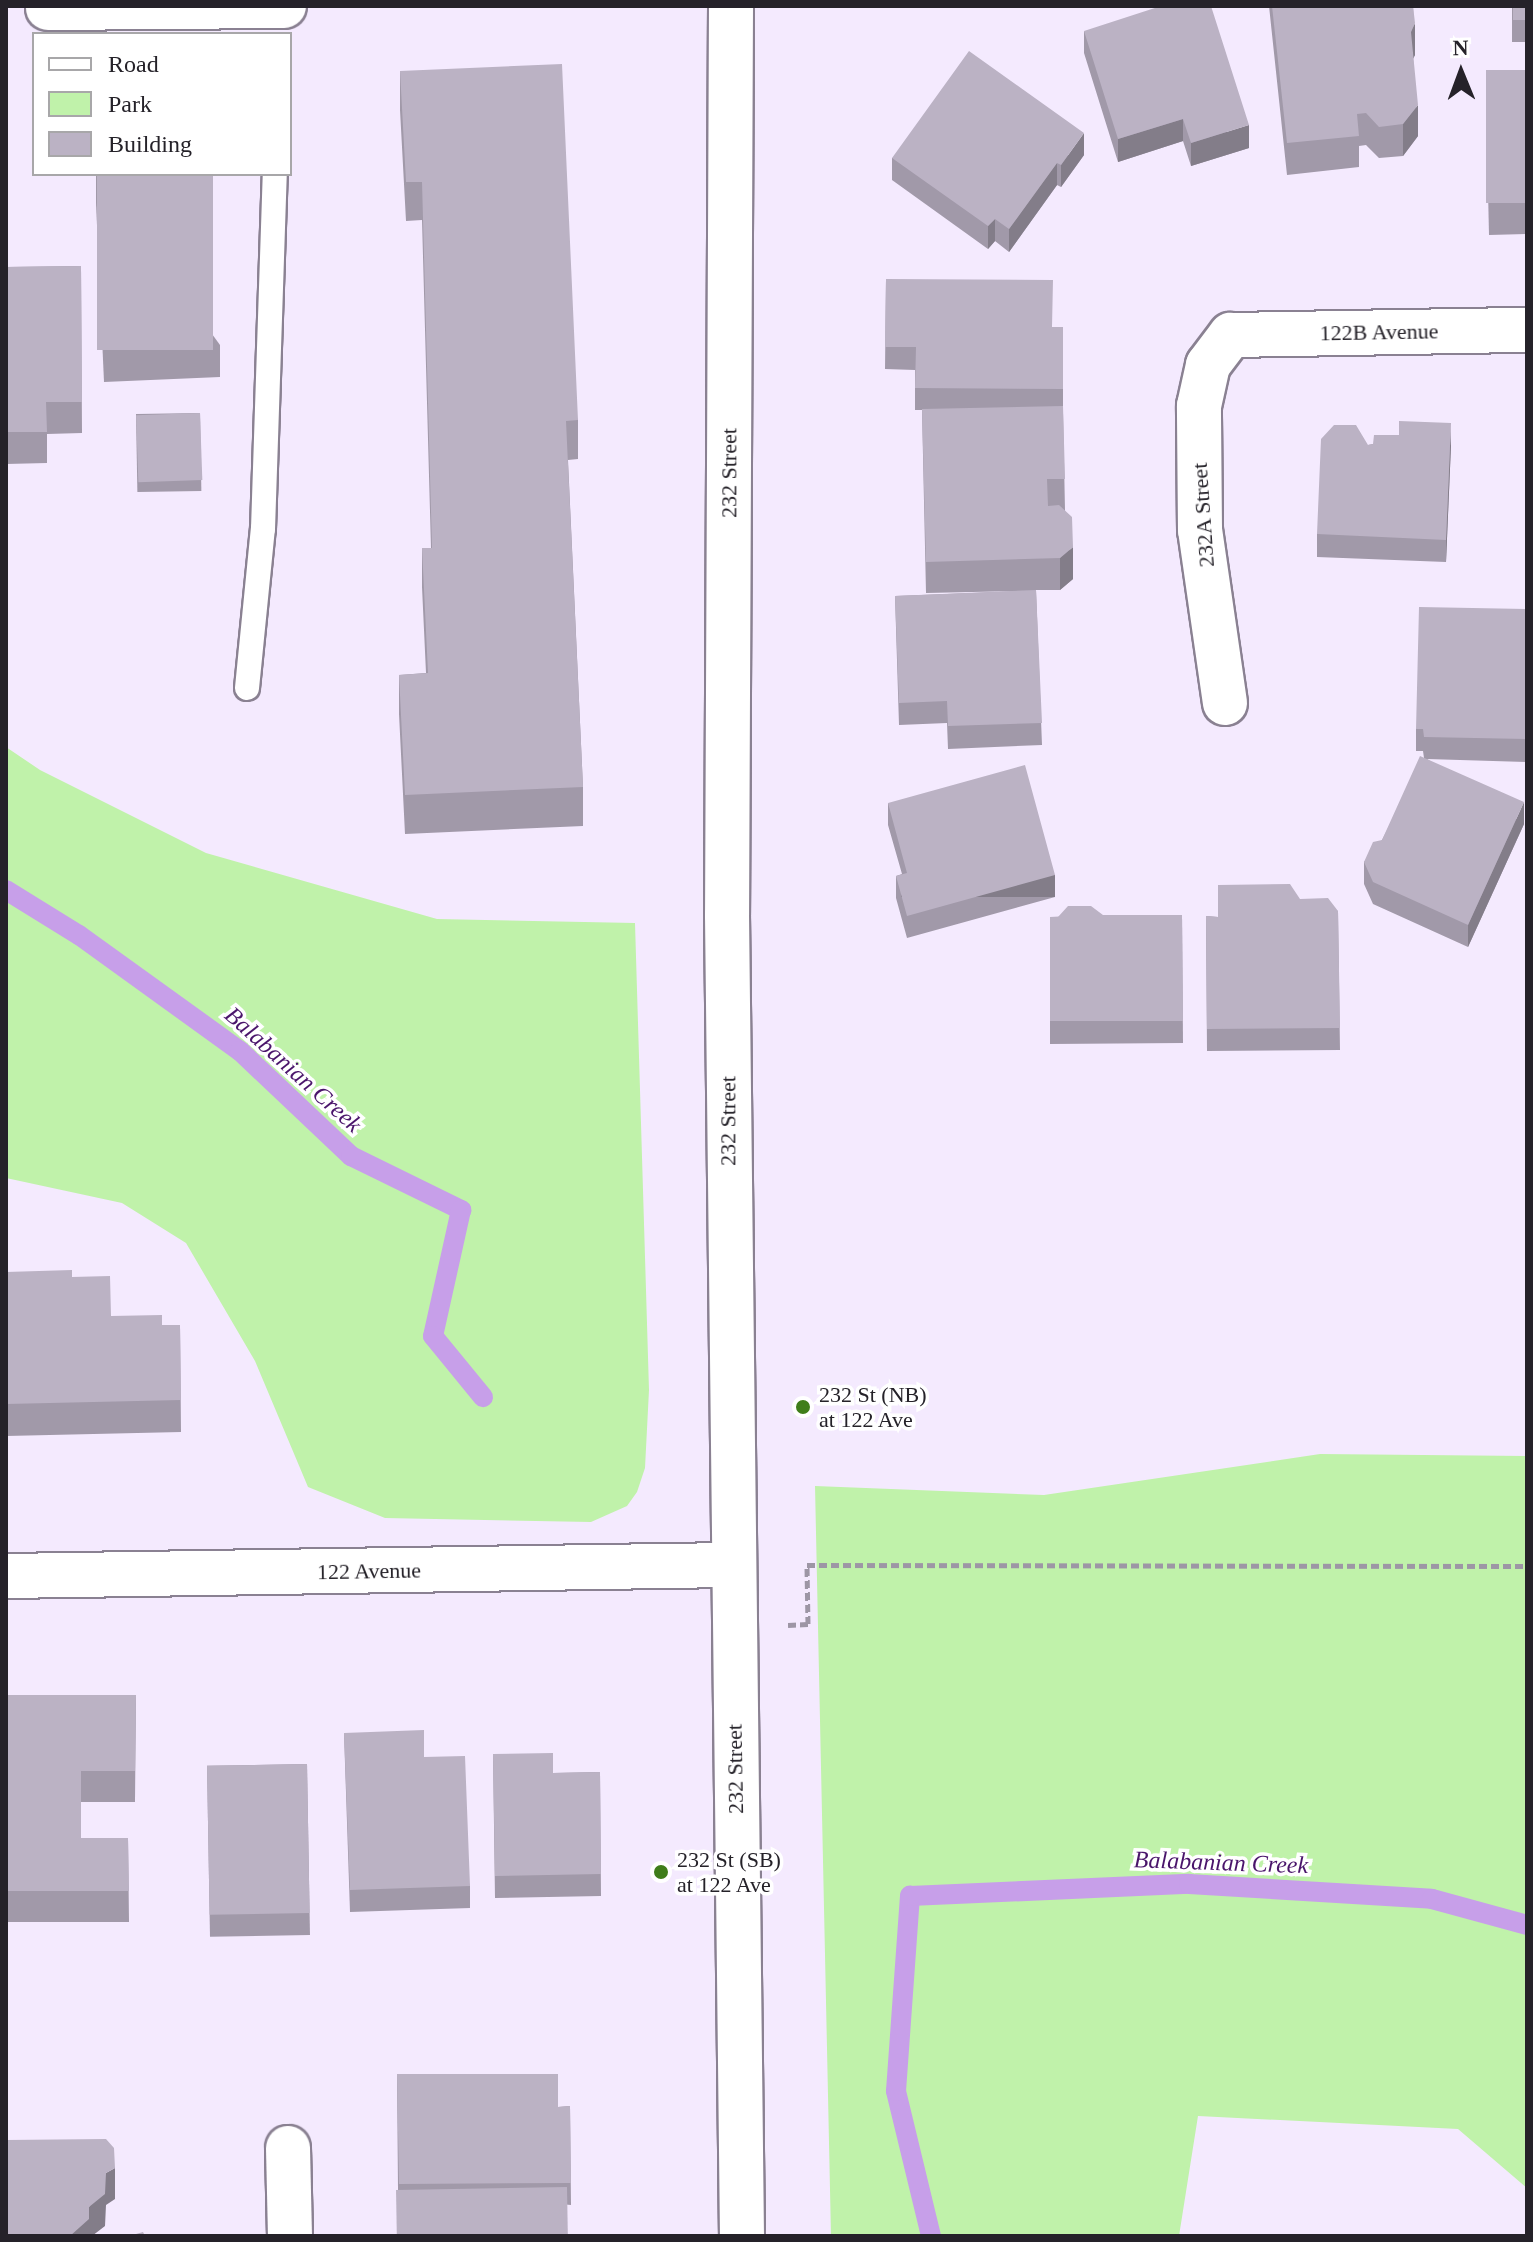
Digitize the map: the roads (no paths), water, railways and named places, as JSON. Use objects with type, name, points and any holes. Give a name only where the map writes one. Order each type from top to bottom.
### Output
[{"type":"main road","points":[[48,8],[224,16],[284,6]]},
{"type":"main road","name":"232 Street","points":[[731,6],[727,915],[742,2236]]},
{"type":"main road","name":"122B Avenue","points":[[1231,335],[1527,330]]},
{"type":"main road","name":"232A Street","points":[[1225,703],[1200,530],[1199,406],[1208,365],[1231,335]]},
{"type":"main road","name":"122 Avenue","points":[[6,1576],[732,1565]]},
{"type":"main road","points":[[288,2148],[290,2236]]},
{"type":"lane","points":[[247,688],[263,529],[275,176]]},
{"type":"waterway","name":"Balabanian Creek","points":[[6,890],[79,935],[240,1051],[351,1156],[461,1210],[433,1336],[483,1397]]},
{"type":"waterway","name":"Balabanian Creek","points":[[931,2236],[896,2091],[910,1896],[1189,1884],[1432,1899],[1527,1925]]},
{"type":"place","name":"232 St (NB) at 122 Ave","points":[[803,1407]]},
{"type":"place","name":"232 St (SB) at 122 Ave","points":[[661,1872]]}]
